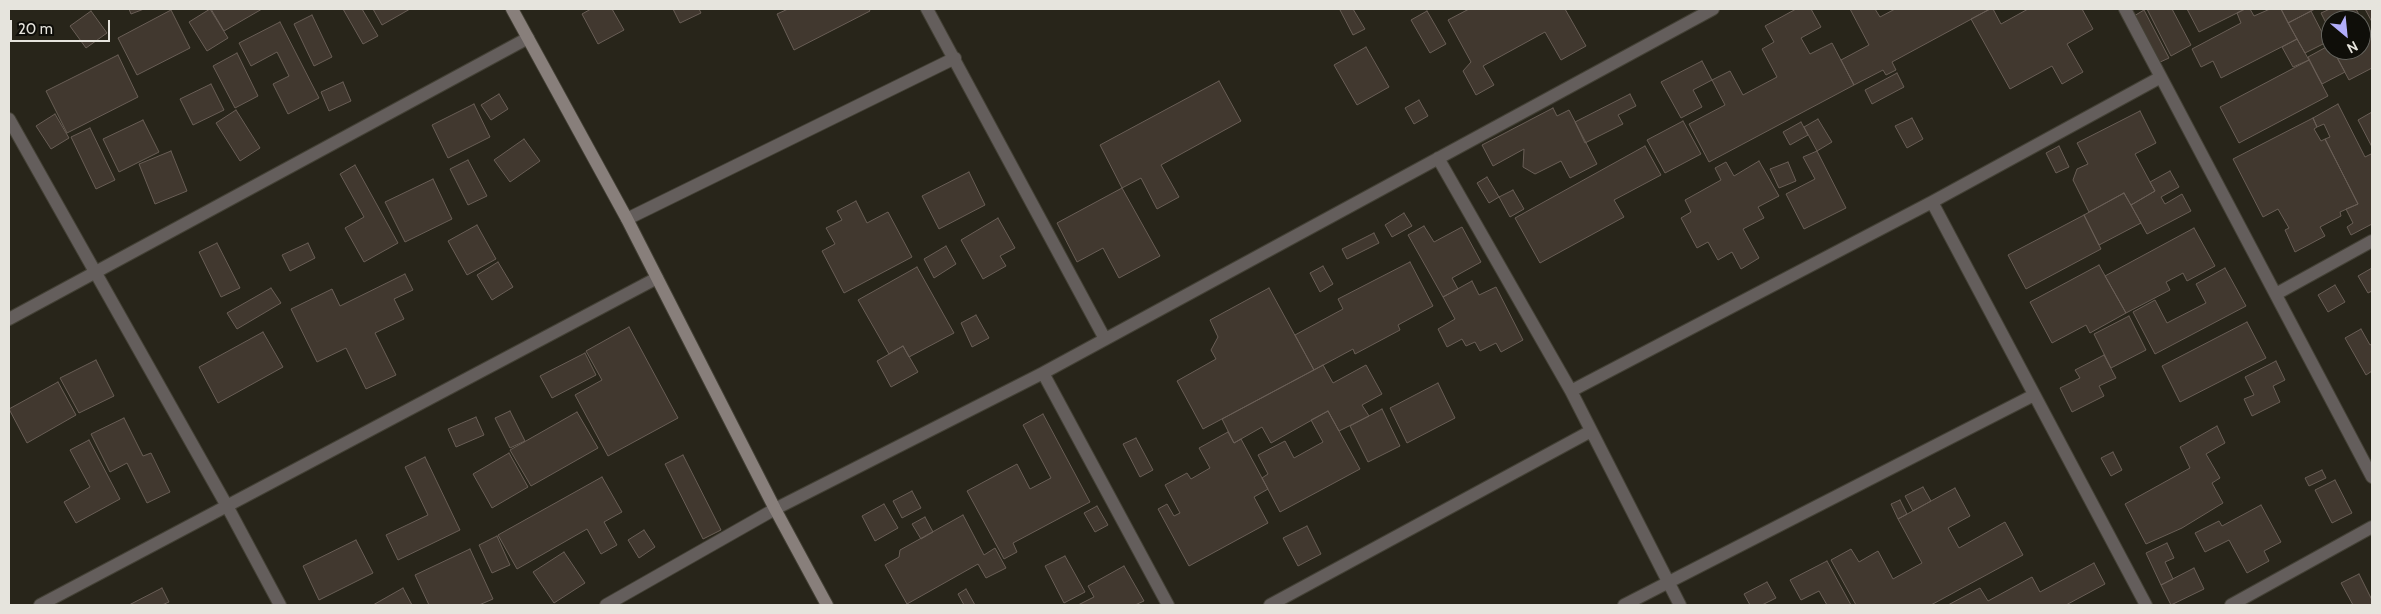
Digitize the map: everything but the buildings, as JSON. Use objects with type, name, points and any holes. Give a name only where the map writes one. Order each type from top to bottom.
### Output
[{"type":"street","points":[[512,9],[627,219],[775,509],[827,605]]},
{"type":"street","points":[[927,9],[1105,339]]},
{"type":"street","points":[[606,605],[775,509],[1043,373],[1713,9]]},
{"type":"street","points":[[2125,9],[2372,477]]},
{"type":"street","points":[[9,319],[528,38]]},
{"type":"street","points":[[627,219],[955,58]]},
{"type":"street","points":[[1571,390],[1932,202],[2161,77]]},
{"type":"street","points":[[9,119],[227,506],[280,605]]},
{"type":"street","points":[[1438,158],[1571,390],[1680,605]]},
{"type":"street","points":[[1932,202],[2146,605]]},
{"type":"street","points":[[2276,294],[2372,241]]},
{"type":"street","points":[[40,605],[657,278]]},
{"type":"street","points":[[1043,373],[1168,605]]},
{"type":"street","points":[[1624,605],[2034,395]]},
{"type":"street","points":[[1270,605],[1591,431]]},
{"type":"street","points":[[2231,605],[2372,526]]}]
